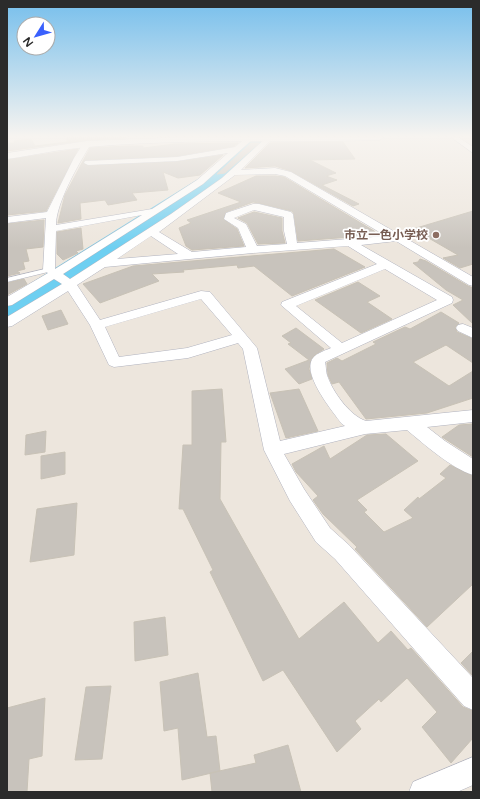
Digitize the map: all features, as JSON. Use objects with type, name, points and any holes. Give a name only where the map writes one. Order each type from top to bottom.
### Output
[{"type":"street","points":[[70,174],[51,214],[50,229],[59,277],[97,325],[114,362],[188,353],[241,337]]},
{"type":"street","points":[[7,323],[59,277],[200,182],[209,174]]},
{"type":"street","points":[[101,265],[152,232],[225,180],[231,174]]},
{"type":"street","points":[[288,174],[473,282]]},
{"type":"street","points":[[253,250],[242,226],[229,219],[230,215],[253,207],[259,207],[287,214],[289,216],[289,231],[293,248]]},
{"type":"street","points":[[50,229],[158,209]]},
{"type":"street","points":[[7,220],[51,214]]},
{"type":"street","points":[[152,232],[190,256]]},
{"type":"street","points":[[7,302],[59,277],[101,265],[397,238]]},
{"type":"street","points":[[350,243],[447,300],[321,358],[318,362],[319,375],[332,399],[348,420],[357,426],[365,428]]},
{"type":"street","points":[[341,349],[287,306],[386,264]]},
{"type":"street","points":[[97,325],[156,307],[206,295],[250,348],[272,450],[297,496],[323,535],[342,552],[473,697]]},
{"type":"street","points":[[272,450],[365,428],[473,416]]},
{"type":"street","points":[[410,423],[438,446],[473,468]]},
{"type":"street","points":[[423,792],[473,771]]},
{"type":"lane","points":[[7,280],[59,277]]},
{"type":"building","points":[[7,174],[65,174],[46,211],[7,215]]},
{"type":"building","points":[[76,174],[164,174],[168,190],[132,193],[137,200],[108,205],[105,200],[80,203],[81,219],[58,223],[65,195]]},
{"type":"building","points":[[169,174],[201,174],[200,175],[178,178]]},
{"type":"building","points":[[297,174],[332,174],[326,176],[337,180],[322,185],[359,204],[353,206]]},
{"type":"building","points":[[256,176],[284,177],[374,231],[377,235],[298,241],[294,214],[292,211],[253,202],[226,212],[223,219],[237,229],[244,246],[192,250],[186,246],[179,228],[191,223],[187,220],[241,202],[218,193]]},
{"type":"building","points":[[473,211],[473,264],[460,268],[443,258],[458,255],[413,229]]},
{"type":"building","points":[[254,212],[282,218],[282,231],[285,243],[258,244],[247,223],[238,218]]},
{"type":"building","points":[[44,220],[43,247],[26,249],[29,261],[23,262],[25,269],[17,271],[20,273],[7,276],[7,224]]},
{"type":"building","points":[[81,228],[83,249],[76,251],[78,253],[63,260],[57,254],[57,232]]},
{"type":"building","points":[[334,249],[365,267],[292,296],[254,266],[238,268],[237,265],[183,270],[184,272],[152,274],[159,281],[100,303],[83,284],[133,266]]},
{"type":"building","points":[[420,259],[473,288],[473,324],[453,305],[463,300],[446,290],[413,263],[418,262]]},
{"type":"building","points":[[24,279],[27,284],[7,295],[7,283]]},
{"type":"building","points":[[358,282],[380,296],[367,302],[392,319],[361,333],[315,300]]},
{"type":"building","points":[[61,310],[68,324],[48,330],[42,316]]},
{"type":"building","points":[[441,312],[459,323],[455,327],[457,332],[473,339],[473,363],[446,345],[413,362],[449,386],[473,371],[473,398],[427,413],[366,419],[339,382],[332,384],[328,375],[327,363],[337,358],[342,361],[376,344],[373,342],[405,327],[410,329]]},
{"type":"building","points":[[296,328],[324,349],[311,359],[309,369],[312,379],[299,384],[285,369],[309,360],[288,344],[291,343],[282,336]]},
{"type":"building","points":[[222,389],[226,442],[221,442],[220,499],[299,639],[344,602],[378,643],[391,631],[408,650],[411,648],[463,707],[473,711],[473,738],[451,763],[422,727],[437,712],[407,678],[381,702],[379,699],[355,721],[361,729],[337,752],[283,670],[263,681],[210,572],[213,570],[183,509],[179,509],[183,445],[192,445],[192,391]]},
{"type":"building","points":[[299,389],[318,431],[286,438],[270,393]]},
{"type":"building","points":[[473,424],[473,457],[442,437],[459,425]]},
{"type":"building","points":[[46,431],[45,452],[25,455],[26,435]]},
{"type":"building","points":[[386,434],[418,461],[357,500],[367,510],[364,512],[384,532],[413,518],[404,510],[418,497],[419,499],[446,478],[440,474],[450,465],[473,476],[473,584],[427,627],[355,549],[357,547],[323,514],[313,500],[318,496],[296,472],[292,464],[324,446],[330,459],[367,435]]},
{"type":"building","points":[[65,452],[65,474],[41,479],[41,456]]},
{"type":"building","points":[[77,503],[74,555],[30,562],[37,509]]},
{"type":"building","points":[[165,617],[168,655],[135,661],[134,622]]},
{"type":"building","points":[[473,651],[473,676],[461,663]]},
{"type":"building","points":[[198,673],[207,737],[216,736],[220,771],[182,780],[178,728],[164,731],[160,682]]},
{"type":"building","points":[[111,686],[102,759],[75,760],[86,687]]},
{"type":"building","points":[[45,698],[42,756],[29,759],[27,792],[7,792],[7,708]]},
{"type":"building","points":[[288,745],[301,792],[212,792],[210,773],[256,763],[254,755]]},
{"type":"waterway","points":[[7,310],[186,196],[216,174]]},
{"type":"place","name":"市立一色小学校","points":[[436,235]]}]
